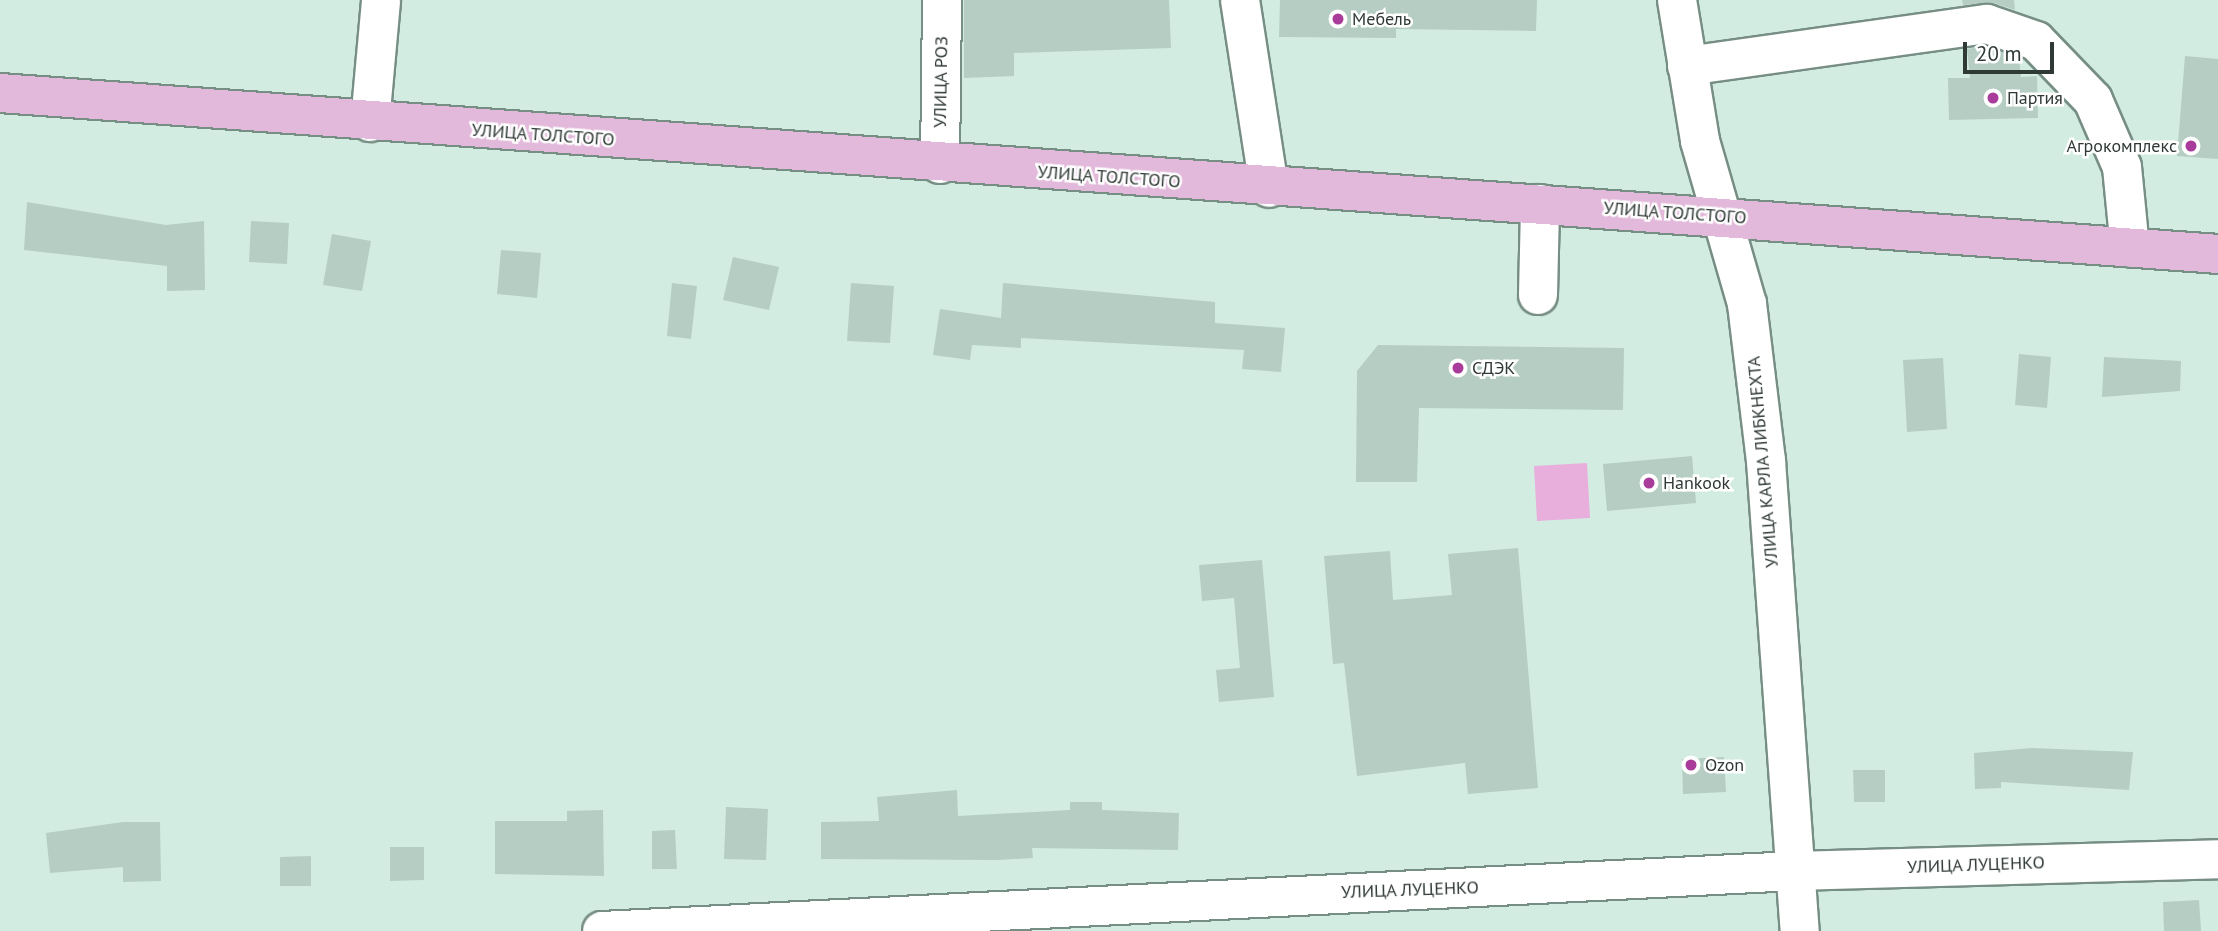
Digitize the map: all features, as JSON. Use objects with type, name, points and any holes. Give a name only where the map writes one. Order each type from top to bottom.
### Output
[{"type":"main road","name":"УЛИЦА ТОЛСТОГО","points":[[0,93],[1269,188],[1541,204],[2218,254]]},
{"type":"street","points":[[370,122],[381,0]]},
{"type":"street","name":"УЛИЦА РОЗ","points":[[940,164],[942,0]]},
{"type":"street","points":[[1240,0],[1269,188]]},
{"type":"street","name":"УЛИЦА КАРЛА ЛИБКНЕХТА","points":[[1677,0],[1700,141],[1726,217],[1747,304],[1766,461],[1800,931]]},
{"type":"street","points":[[1686,66],[1987,24],[2036,41],[2093,100],[2122,167],[2130,248]]},
{"type":"street","points":[[1538,295],[1541,204]]},
{"type":"street","name":"УЛИЦА ЛУЦЕНКО","points":[[602,931],[1098,917],[1795,871],[2218,859]]},
{"type":"shaded area","points":[[1587,463],[1590,518],[1537,521],[1534,466]]},
{"type":"building","points":[[964,0],[1169,0],[1171,48],[1014,53],[1014,76],[964,78]]},
{"type":"building","points":[[1280,0],[1537,0],[1536,31],[1396,29],[1396,38],[1279,37]]},
{"type":"building","points":[[1962,0],[2014,0],[2015,10],[1994,3],[1963,5]]},
{"type":"building","name":"Партия","points":[[1985,46],[2019,58],[2021,77],[2037,76],[2038,118],[1949,120],[1948,78],[1970,78],[1967,49]]},
{"type":"building","points":[[2185,56],[2218,59],[2218,159],[2177,156]]},
{"type":"building","points":[[27,202],[166,225],[204,221],[205,290],[167,291],[167,266],[24,250]]},
{"type":"building","points":[[251,221],[289,223],[287,264],[249,262]]},
{"type":"building","points":[[332,234],[371,241],[362,291],[323,285]]},
{"type":"building","points":[[501,250],[541,253],[537,298],[497,294]]},
{"type":"building","points":[[733,257],[779,267],[769,310],[723,300]]},
{"type":"building","points":[[672,283],[697,286],[691,339],[667,336]]},
{"type":"building","points":[[851,283],[894,286],[890,343],[847,341]]},
{"type":"building","points":[[1003,283],[1215,302],[1215,323],[1285,328],[1281,372],[1242,369],[1244,350],[1021,338],[1021,348],[972,345],[970,360],[933,355],[940,309],[1001,318]]},
{"type":"building","points":[[1378,345],[1624,348],[1623,410],[1419,408],[1417,482],[1356,482],[1357,371]]},
{"type":"building","points":[[2019,354],[2051,357],[2047,408],[2015,405]]},
{"type":"building","points":[[2104,357],[2181,361],[2180,391],[2102,397]]},
{"type":"building","points":[[1943,358],[1947,429],[1907,432],[1903,360]]},
{"type":"building","name":"Hankook","points":[[1692,456],[1696,503],[1607,511],[1603,464]]},
{"type":"building","points":[[1518,548],[1538,788],[1468,794],[1465,763],[1357,776],[1344,663],[1333,664],[1324,556],[1390,551],[1393,600],[1452,595],[1448,554]]},
{"type":"building","points":[[1262,560],[1274,697],[1219,702],[1216,670],[1240,668],[1234,598],[1202,601],[1199,565]]},
{"type":"building","points":[[2032,748],[2133,752],[2129,790],[2001,782],[2001,788],[1975,789],[1974,753]]},
{"type":"building","points":[[1724,757],[1726,792],[1683,794],[1682,759]]},
{"type":"building","points":[[1853,770],[1885,770],[1885,802],[1854,802]]},
{"type":"building","points":[[957,790],[958,816],[1070,810],[1070,802],[1102,802],[1102,810],[1179,813],[1178,850],[1032,848],[1033,858],[998,860],[821,859],[821,822],[879,821],[877,797]]},
{"type":"building","points":[[726,807],[768,809],[766,860],[724,859]]},
{"type":"building","points":[[603,810],[604,876],[495,874],[495,821],[567,821],[567,811]]},
{"type":"building","points":[[123,822],[160,822],[161,881],[123,882],[123,867],[50,873],[46,833]]},
{"type":"building","points":[[675,830],[677,869],[652,869],[652,831]]},
{"type":"building","points":[[390,847],[424,847],[424,880],[390,881]]},
{"type":"building","points":[[311,856],[311,886],[280,886],[280,857]]},
{"type":"building","points":[[2199,900],[2201,931],[2164,931],[2163,902]]},
{"type":"place","name":"Мебель","points":[[1338,19]]},
{"type":"place","name":"Партия","points":[[1993,98]]},
{"type":"place","name":"Агрокомплекс","points":[[2191,146]]},
{"type":"place","name":"СДЭК","points":[[1458,368]]},
{"type":"place","name":"Hankook","points":[[1649,483]]},
{"type":"place","name":"Ozon","points":[[1691,765]]}]
